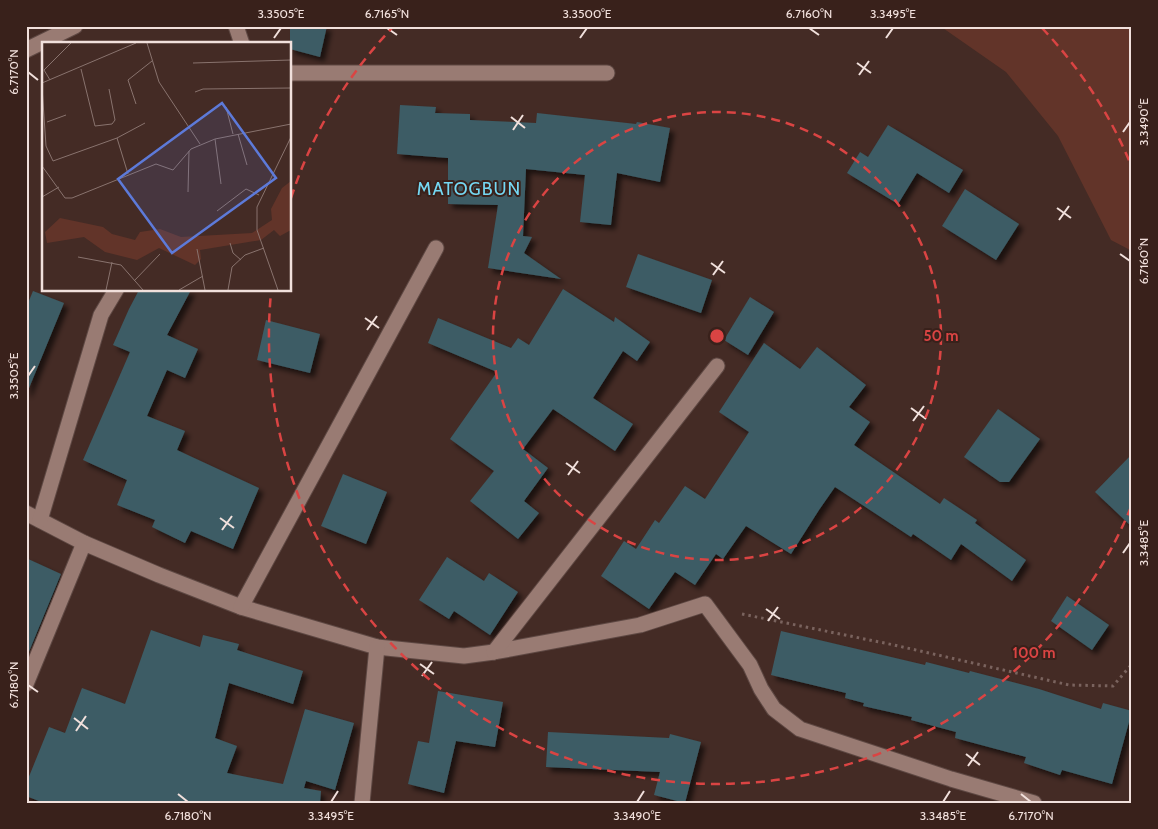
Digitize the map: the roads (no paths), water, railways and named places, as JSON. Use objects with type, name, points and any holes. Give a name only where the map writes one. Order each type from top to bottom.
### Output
[{"type":"street","points":[[42,42],[75,26]]},
{"type":"street","points":[[236,26],[241,42]]},
{"type":"street","points":[[26,50],[42,42]]},
{"type":"street","points":[[291,73],[606,73]]},
{"type":"street","points":[[241,607],[436,248]]},
{"type":"street","points":[[40,520],[101,316],[115,291]]},
{"type":"street","points":[[494,652],[717,366]]},
{"type":"street","points":[[26,513],[84,543],[159,576],[241,607],[376,647],[464,656],[640,626],[705,604],[750,665],[761,689],[774,709],[800,729],[951,779],[1034,803]]},
{"type":"street","points":[[26,684],[84,543]]},
{"type":"street","points":[[362,803],[376,647]]},
{"type":"district","name":"MATOGBUN","points":[[469,189]]}]
